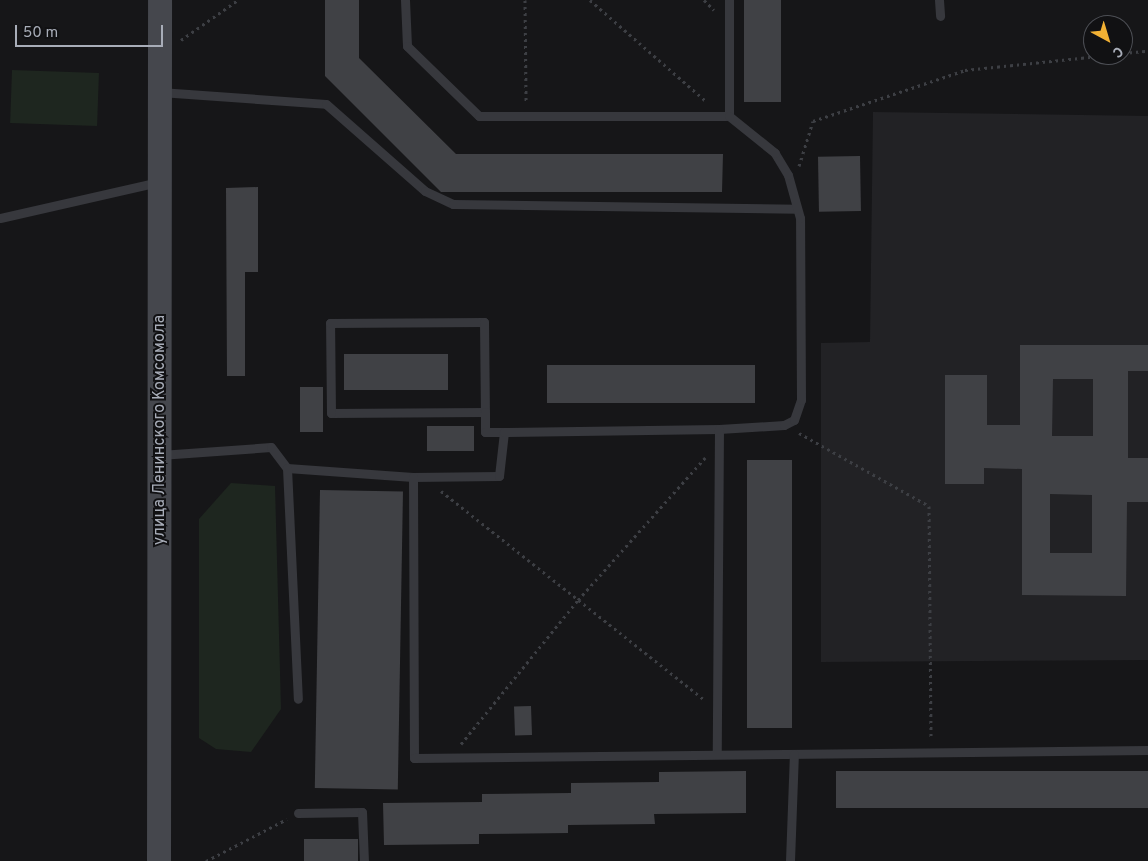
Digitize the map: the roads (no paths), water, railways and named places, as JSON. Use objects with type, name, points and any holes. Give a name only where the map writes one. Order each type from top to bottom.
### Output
[{"type":"main road","name":"улица Ленинского Комсомола","points":[[159,861],[160,0]]},
{"type":"lane","points":[[406,0],[407,46],[479,116],[729,116],[775,153],[792,188],[797,209],[801,400],[794,420],[766,430],[485,432],[485,412],[484,322],[330,323],[331,413],[485,412]]},
{"type":"lane","points":[[729,0],[729,116]]},
{"type":"lane","points":[[939,0],[940,16]]},
{"type":"lane","points":[[160,92],[326,104],[425,191],[453,204],[797,209]]},
{"type":"lane","points":[[0,218],[160,181]]},
{"type":"lane","points":[[717,754],[719,429]]},
{"type":"lane","points":[[286,468],[418,477],[499,476],[504,432]]},
{"type":"lane","points":[[159,455],[271,447],[286,468],[298,699]]},
{"type":"lane","points":[[418,477],[414,758],[1148,750]]},
{"type":"lane","points":[[790,861],[794,754]]},
{"type":"lane","points":[[298,813],[362,812],[364,861]]}]
